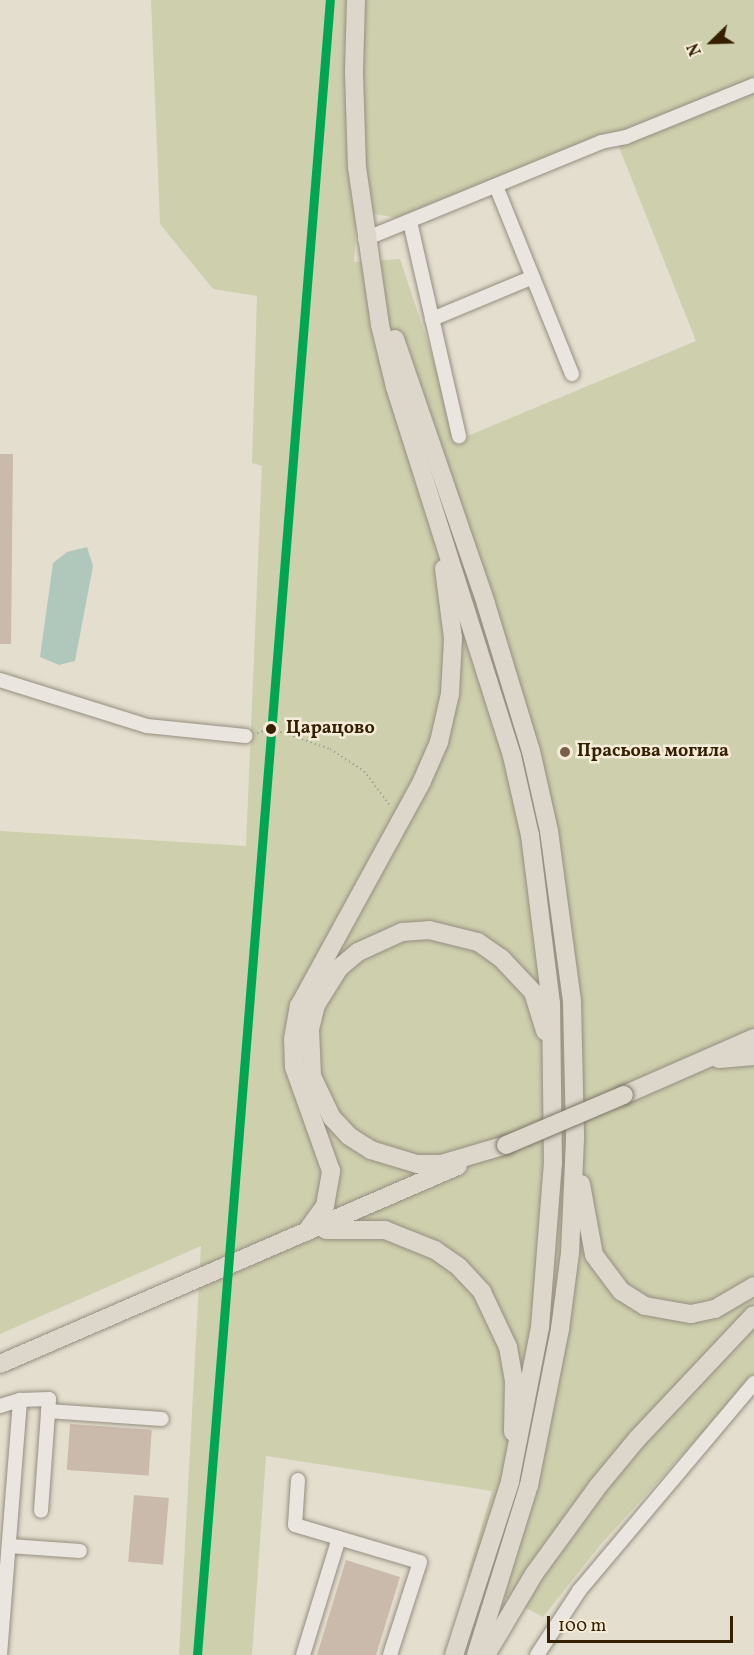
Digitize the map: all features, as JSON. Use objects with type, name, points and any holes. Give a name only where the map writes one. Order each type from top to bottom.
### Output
[{"type":"main road","points":[[356,0],[355,122],[365,239],[395,387],[490,682],[530,835],[544,926],[555,1080],[548,1252],[540,1327],[510,1482],[453,1655]]},
{"type":"main road","points":[[365,239],[410,387],[496,634],[534,762],[564,923],[576,1076],[570,1253],[546,1414],[512,1547],[476,1655]]},
{"type":"main road","points":[[306,1232],[325,1206],[331,1171],[294,1067],[293,1039],[299,1006],[401,818],[439,742],[450,694],[453,638],[435,515]]},
{"type":"main road","points":[[506,1145],[441,1164],[417,1164],[371,1150],[349,1136],[332,1118],[312,1076],[310,1029],[326,986],[358,952],[402,932],[429,930],[478,942],[519,974],[533,992],[555,1080]]},
{"type":"main road","points":[[0,1364],[754,1038]]},
{"type":"main road","points":[[703,1061],[754,1056]]},
{"type":"main road","points":[[575,1139],[591,1244],[606,1275],[621,1291],[645,1306],[691,1314],[715,1309],[754,1286]]},
{"type":"main road","points":[[306,1232],[358,1227],[385,1230],[411,1238],[459,1267],[482,1292],[508,1347],[514,1380],[510,1482]]},
{"type":"main road","points":[[486,1655],[534,1574],[599,1485],[637,1439],[754,1315]]},
{"type":"street","points":[[365,239],[754,85]]},
{"type":"street","points":[[496,186],[572,374]]},
{"type":"street","points":[[410,222],[459,436]]},
{"type":"street","points":[[432,319],[533,277]]},
{"type":"street","points":[[0,680],[147,726],[245,736]]},
{"type":"street","points":[[537,1655],[579,1591],[754,1383]]},
{"type":"street","points":[[0,1406],[20,1400],[49,1399],[41,1511]]},
{"type":"street","points":[[0,1655],[20,1400]]},
{"type":"street","points":[[48,1411],[162,1419]]},
{"type":"street","points":[[298,1480],[295,1525],[420,1562],[390,1655]]},
{"type":"street","points":[[303,1655],[339,1538]]},
{"type":"street","points":[[9,1546],[80,1551]]},
{"type":"path","points":[[245,736],[272,729],[330,749],[364,771],[401,818]]},
{"type":"shaded area","points":[[151,0],[754,0],[754,1376],[601,1544],[543,1617],[467,1577],[492,1491],[266,1456],[252,1655],[179,1655],[201,1246],[0,1334],[0,831],[246,846],[262,466],[252,463],[257,296],[213,289],[160,224]],"holes":[[[613,132],[696,341],[460,439],[400,259],[354,262],[357,211],[404,219]]]},
{"type":"shaded area","points":[[87,547],[93,566],[75,661],[59,665],[40,657],[53,563],[67,552]]},
{"type":"building","points":[[0,454],[13,454],[11,644],[0,644]]},
{"type":"building","points":[[70,1424],[152,1430],[149,1476],[67,1470]]},
{"type":"building","points":[[134,1495],[169,1498],[163,1565],[128,1562]]},
{"type":"building","points":[[346,1560],[400,1577],[376,1655],[317,1655]]},
{"type":"transit line","points":[[197,1655],[330,0]]},
{"type":"place","name":"Царацово","points":[[271,729]]},
{"type":"place","name":"Прасьова могила","points":[[565,752]]}]
